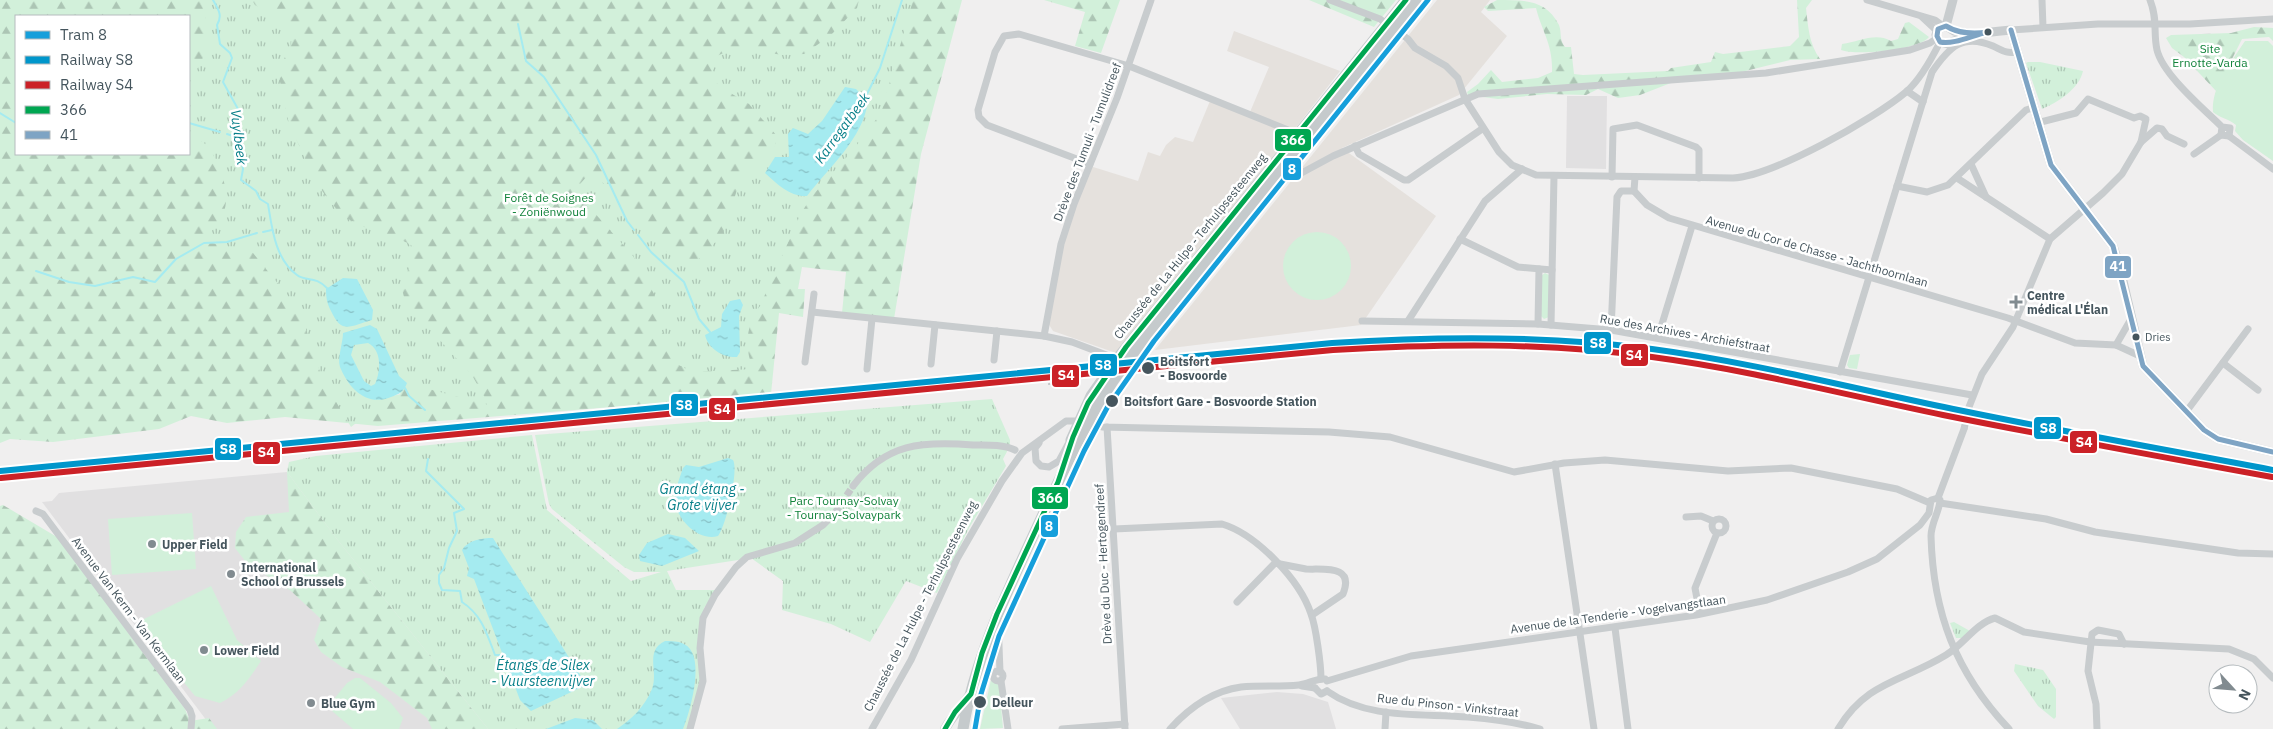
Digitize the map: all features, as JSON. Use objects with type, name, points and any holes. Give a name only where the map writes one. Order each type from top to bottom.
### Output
[{"type":"main road","points":[[1390,26],[1406,0]]},
{"type":"main road","points":[[1390,26],[1416,0]]},
{"type":"main road","name":"Chaussée de La Hulpe - Terhulpsesteenweg","points":[[1058,482],[1084,422],[1091,396],[1117,359],[1298,134],[1390,26]]},
{"type":"main road","name":"Chaussée de La Hulpe - Terhulpsesteenweg","points":[[1058,482],[1073,436],[1122,366],[1280,170],[1390,26]]},
{"type":"main road","points":[[963,729],[982,653],[997,614],[1058,482]]},
{"type":"main road","points":[[945,729],[955,712],[960,709],[971,694]]},
{"type":"street","name":"Drève des Tumuli - Tumulidreef","points":[[1044,336],[1062,244],[1074,204],[1128,66],[1151,0]]},
{"type":"street","points":[[1330,0],[1390,26],[1408,38],[1415,48],[1453,72],[1462,85],[1465,99],[1482,129],[1499,152],[1512,164],[1522,169],[1536,175],[1554,176],[1742,178],[1772,168],[1857,124],[1907,91],[1946,34]]},
{"type":"street","points":[[1867,0],[1940,22],[1946,34]]},
{"type":"street","points":[[1840,372],[1932,72],[1944,54],[1953,0]]},
{"type":"street","points":[[2042,0],[2043,27]]},
{"type":"street","points":[[2150,0],[2156,24],[2157,50],[2168,71],[2224,133],[2273,169]]},
{"type":"street","points":[[1280,170],[1294,177],[1355,146],[1478,94],[1766,73],[1910,50],[1930,43],[1946,34],[1973,34],[2043,27],[2270,19]]},
{"type":"street","points":[[2011,30],[2032,108],[2051,165],[2113,246],[2143,366],[2204,430],[2218,439],[2273,452]]},
{"type":"street","points":[[1090,164],[983,122],[978,110],[998,44],[1004,36],[1019,34],[1128,66],[1298,134]]},
{"type":"street","points":[[1946,34],[1975,40],[2006,53],[2016,52]]},
{"type":"street","points":[[1907,91],[1923,102]]},
{"type":"street","points":[[2037,123],[2076,113],[2088,99],[2134,118],[2140,116],[2146,119],[2141,142]]},
{"type":"street","points":[[1897,186],[1915,191],[1936,191],[1957,178],[2026,110],[2032,108]]},
{"type":"street","points":[[1612,177],[1613,129],[1633,124],[1696,147],[1699,150],[1698,178]]},
{"type":"street","points":[[1969,407],[1972,395],[1982,374],[2016,321],[2050,238],[2122,174],[2141,142],[2157,128],[2162,129],[2167,136],[2184,144]]},
{"type":"street","points":[[1355,146],[1359,154],[1404,180],[1408,180],[1482,129]]},
{"type":"street","points":[[2194,154],[2224,133]]},
{"type":"street","points":[[1971,164],[1986,197]]},
{"type":"street","points":[[1408,321],[1485,201],[1522,169]]},
{"type":"street","points":[[1552,325],[1554,176]]},
{"type":"street","points":[[1611,330],[1617,197],[1621,191],[1634,191],[1634,177]]},
{"type":"street","points":[[1957,178],[2050,238]]},
{"type":"street","name":"Avenue du Cor de Chasse - Jachthoornlaan","points":[[1634,191],[1647,205],[1660,214],[1692,226],[2016,321],[2075,343],[2116,346],[2140,356]]},
{"type":"street","points":[[1658,337],[1692,226]]},
{"type":"street","points":[[1460,240],[1518,267],[1552,270]]},
{"type":"street","points":[[1538,324],[1539,269]]},
{"type":"street","points":[[805,362],[814,294]]},
{"type":"street","points":[[812,312],[1044,336],[1072,342],[1117,359]]},
{"type":"street","points":[[866,369],[872,319]]},
{"type":"street","points":[[2116,346],[2132,319]]},
{"type":"street","name":"Rue des Archives - Archiefstraat","points":[[1362,321],[1538,324],[1611,330],[1972,395]]},
{"type":"street","points":[[931,364],[935,325]]},
{"type":"street","points":[[2186,412],[2248,329]]},
{"type":"street","points":[[994,360],[997,331]]},
{"type":"street","points":[[2223,364],[2258,390]]},
{"type":"street","name":"Chaussée de La Hulpe - Terhulpsesteenweg","points":[[872,729],[911,660],[957,559],[1018,451],[1040,442],[1066,421],[1084,422]]},
{"type":"street","points":[[1084,422],[1107,427],[1329,432],[1390,437],[1514,472],[1555,464],[1605,460],[1728,472],[1791,468],[1897,489],[1930,503],[1934,498],[2046,519],[2095,532],[2238,553],[2273,554]]},
{"type":"street","name":"Drève du Duc - Hertogendreef","points":[[1107,427],[1125,726]]},
{"type":"street","points":[[1964,429],[1932,520],[1931,532],[1935,583],[1942,615],[1954,650],[1972,683],[2009,729]]},
{"type":"street","points":[[1040,442],[1034,454],[1036,461],[1041,466],[1052,466],[1059,461],[1073,436]]},
{"type":"street","points":[[852,486],[877,461],[913,445],[945,443],[1001,446],[1025,455],[1034,454]]},
{"type":"street","points":[[1555,464],[1594,729]]},
{"type":"street","name":"Avenue de la Tenderie - Vogelvangstlaan","points":[[1320,683],[1411,656],[1615,628],[1715,612],[1796,591],[1848,572],[1877,558],[1920,525],[1929,513],[1930,503]]},
{"type":"street","name":"Avenue Van Kerm - Van Kermlaan","points":[[36,511],[42,514],[190,710],[192,716],[191,729]]},
{"type":"street","points":[[690,729],[703,681],[700,648],[703,618],[715,595],[736,567],[747,557],[796,543],[823,525],[834,513]]},
{"type":"street","points":[[1686,517],[1701,516],[1713,521],[1721,518],[1726,524],[1723,532],[1716,533]]},
{"type":"street","points":[[1713,521],[1711,526],[1716,533]]},
{"type":"street","points":[[1114,529],[1222,524],[1244,533],[1254,540],[1291,579],[1312,615],[1320,683]]},
{"type":"street","points":[[1920,525],[1925,531],[1931,532]]},
{"type":"street","points":[[1699,609],[1695,588],[1716,533]]},
{"type":"street","points":[[1237,602],[1275,563]]},
{"type":"street","points":[[1275,563],[1305,568],[1328,568],[1338,570],[1344,575],[1346,584],[1343,594],[1312,615]]},
{"type":"street","points":[[997,614],[1000,672],[995,673],[994,678],[1001,681],[1008,729]]},
{"type":"street","points":[[1838,729],[1849,710],[1864,696],[1954,650],[1988,620],[1995,618],[2024,632],[2090,642],[2229,649],[2254,659],[2273,678]]},
{"type":"street","points":[[1615,628],[1628,729]]},
{"type":"street","points":[[2097,729],[2096,704],[2088,671],[2092,634],[2098,630],[2119,634],[2124,644]]},
{"type":"street","points":[[1170,729],[1183,715],[1199,704],[1223,692],[1241,687],[1320,683],[1329,686],[1327,691]]},
{"type":"street","name":"Rue du Pinson - Vinkstraat","points":[[1320,683],[1319,693],[1327,691],[1355,704],[1386,712],[1468,716],[1540,729]]},
{"type":"street","points":[[1385,729],[1386,712]]},
{"type":"street","points":[[1062,729],[1125,726]]},
{"type":"shaded area","points":[[1437,0],[1490,0],[1481,12],[1507,36],[1459,95],[1342,148],[1436,216],[1361,325],[1155,350]]},
{"type":"shaded area","points":[[1234,31],[1340,71],[1119,354],[1053,331],[1048,323],[1063,242],[1090,166],[1138,181],[1148,152],[1160,156],[1166,145],[1175,137],[1193,142],[1210,101],[1250,112],[1269,67],[1227,51]]},
{"type":"shaded area","points":[[1567,96],[1607,96],[1606,169],[1566,168]]},
{"type":"shaded area","name":"International School of Brussels","points":[[287,472],[336,538],[488,729],[213,729],[42,502],[52,501],[59,493]]},
{"type":"shaded area","points":[[1277,692],[1303,694],[1328,702],[1336,729],[1240,729],[1221,698]]},
{"type":"green space","name":"Forêt de Soignes - Zoniënwoud","points":[[0,0],[962,0],[921,154],[894,319],[842,313],[846,272],[802,267],[798,289],[805,289],[803,317],[779,313],[771,394],[378,426],[285,417],[227,423],[191,416],[159,429],[53,442],[10,439],[0,443]],"holes":[[[340,355],[401,394],[392,396]]]},
{"type":"green space","points":[[200,0],[252,0],[255,5],[284,23],[292,35],[291,44],[278,72],[289,124],[305,158],[306,166],[334,206],[348,219],[364,227],[401,240],[415,248],[414,258],[401,285],[405,301],[473,377],[489,405],[395,380],[377,407],[351,427],[322,378],[306,329],[288,296],[253,253],[208,242],[212,231],[223,214],[226,197],[223,179],[212,154],[204,143],[190,134],[190,78],[202,61],[207,41],[208,31]]},
{"type":"green space","points":[[859,0],[913,0],[881,113],[853,150],[813,195],[801,213],[749,328],[748,353],[753,369],[692,372],[675,363],[661,329],[654,294],[633,256],[583,200],[580,184],[589,174],[602,182],[671,256],[696,262],[723,234],[742,174],[774,151],[777,136],[749,104],[722,88],[710,77],[717,56],[736,47],[782,55],[804,54],[830,36],[857,8]]},
{"type":"green space","points":[[1044,0],[1120,0],[1101,53],[1075,46],[1085,12]]},
{"type":"green space","points":[[1309,0],[1396,0],[1374,27]]},
{"type":"green space","points":[[1497,0],[1526,1],[1541,6],[1548,11],[1559,25],[1563,44],[1565,47],[1571,47],[1574,74],[1668,71],[1671,68],[1711,62],[1715,52],[1723,54],[1790,46],[1799,37],[1797,0],[1812,0],[1806,8],[1807,21],[1811,41],[1820,59],[1790,60],[1733,74],[1681,79],[1640,95],[1618,98],[1598,89],[1586,95],[1547,94],[1498,99],[1468,95],[1467,92],[1478,84],[1491,70],[1502,82],[1538,78],[1552,72],[1549,46],[1536,8],[1488,11],[1484,7]]},
{"type":"green space","points":[[1909,22],[1929,37],[1923,42],[1887,51],[1849,52],[1841,50],[1842,44],[1867,38],[1879,37],[1891,41],[1898,39],[1905,23]]},
{"type":"green space","name":"Site Ernotte-Varda","points":[[2254,27],[2273,28],[2273,41],[2269,37],[2242,39],[2216,91],[2184,57],[2172,48],[2166,38],[2171,35],[2231,33]]},
{"type":"green space","points":[[2245,41],[2268,41],[2273,46],[2273,161],[2243,140],[2235,131],[2236,125],[2213,112],[2215,93],[2223,74]]},
{"type":"green space","points":[[2040,62],[2083,71],[2077,84],[2067,94],[2055,103],[2042,109],[2026,63]]},
{"type":"green space","points":[[1317,232],[1330,234],[1341,242],[1349,253],[1351,266],[1349,279],[1341,290],[1330,298],[1317,300],[1304,298],[1293,290],[1285,279],[1283,266],[1285,253],[1293,242],[1304,234]]},
{"type":"green space","points":[[1545,273],[1549,275],[1549,317],[1544,319],[1541,316],[1541,276]]},
{"type":"green space","points":[[1860,354],[1857,369],[1849,368],[1847,365],[1850,355]]},
{"type":"green space","name":"Parc Tournay-Solvay - Tournay-Solvaypark","points":[[992,399],[1010,440],[1010,446],[1003,459],[1006,466],[969,528],[937,593],[906,581],[870,642],[831,624],[782,610],[783,581],[751,558],[667,571],[676,590],[717,590],[704,608],[701,675],[689,729],[488,729],[336,538],[287,472],[289,462],[316,456],[532,435],[547,510],[631,581],[661,572],[634,572],[624,567],[552,509],[549,504],[535,435]]},
{"type":"green space","points":[[287,472],[336,538],[488,729],[432,729],[427,718],[380,682],[342,667],[321,652],[314,640],[321,619],[291,591],[246,562],[235,548],[236,532],[246,517],[289,512]]},
{"type":"green space","points":[[3,505],[57,537],[185,709],[190,721],[209,718],[217,729],[0,729],[0,506]]},
{"type":"green space","name":"Upper Field","points":[[192,513],[196,569],[112,575],[108,519]]},
{"type":"green space","name":"Lower Field","points":[[211,586],[237,640],[261,661],[239,690],[220,703],[195,696],[136,623]]},
{"type":"green space","points":[[1954,622],[1970,631],[1963,638],[1956,638],[1950,623]]},
{"type":"green space","points":[[2015,664],[2043,670],[2056,689],[2056,717],[2054,719],[2038,706],[2014,671]]},
{"type":"green space","points":[[992,675],[993,681],[999,685],[1003,728],[980,729]]},
{"type":"green space","points":[[355,678],[360,678],[391,703],[403,718],[399,729],[353,729],[332,711],[339,702],[334,699],[347,683]]},
{"type":"water","points":[[845,87],[856,89],[868,101],[865,115],[859,128],[844,152],[807,196],[789,192],[765,173],[775,157],[789,157],[788,134],[793,128],[808,134],[822,121]]},
{"type":"water","points":[[343,278],[357,279],[373,310],[372,320],[347,327],[335,319],[328,303],[326,289]]},
{"type":"water","points":[[740,299],[743,305],[739,316],[740,352],[737,357],[732,357],[717,352],[709,344],[705,335],[721,327],[722,314],[730,301]]},
{"type":"water","points":[[370,325],[377,329],[399,376],[407,383],[403,391],[391,397],[374,400],[367,398],[354,389],[348,382],[339,363],[343,333]],"holes":[[[368,343],[373,346],[378,356],[379,367],[375,384],[371,386],[364,381],[351,355],[354,345]]]},
{"type":"water","name":"Grand étang - Grote vijver","points":[[728,458],[733,460],[734,466],[731,498],[725,521],[718,536],[710,537],[696,532],[683,521],[676,506],[676,491],[683,468],[686,465],[699,467]]},
{"type":"water","points":[[668,534],[685,538],[699,551],[662,566],[640,561],[639,555],[647,543]]},
{"type":"water","name":"Étangs de Silex - Vuursteenvijver","points":[[493,538],[584,681],[582,687],[531,711],[520,700],[474,579],[467,576],[469,568],[462,550],[472,542]]},
{"type":"water","points":[[665,641],[685,644],[694,657],[694,689],[683,729],[617,729],[638,712],[646,701],[654,682],[653,662],[655,650]]},
{"type":"water","points":[[575,718],[593,720],[602,729],[546,729]]},
{"type":"waterway","name":"Vuylbeek","points":[[213,0],[220,15],[217,25],[220,44],[230,53],[232,58],[223,82],[238,109],[243,169],[241,180],[256,191],[260,199],[268,204],[276,242],[284,261],[300,277],[315,280],[328,289]]},
{"type":"waterway","name":"Karregatbeek","points":[[865,98],[880,68],[902,0]]},
{"type":"waterway","points":[[518,24],[526,61],[544,77],[596,155],[627,221],[634,230]]},
{"type":"waterway","points":[[0,113],[15,122]]},
{"type":"waterway","points":[[190,123],[220,132]]},
{"type":"waterway","points":[[227,134],[239,138]]},
{"type":"waterway","points":[[263,232],[272,230]]},
{"type":"waterway","points":[[36,271],[69,282],[95,286],[133,277],[155,282],[176,259],[204,243],[227,242],[257,233]]},
{"type":"waterway","points":[[638,235],[651,252],[684,282],[699,319],[710,332]]},
{"type":"waterway","name":"Vuylbeek","points":[[405,388],[409,396],[425,410]]},
{"type":"waterway","name":"Vuylbeek","points":[[428,459],[426,471],[464,509],[454,513],[457,531],[449,548],[444,568],[439,575],[439,583],[442,590],[460,591],[462,602],[479,619],[495,655],[504,655]]},
{"type":"tunnel","points":[[1964,429],[1969,407]]},
{"type":"tunnel","points":[[835,513],[853,486]]},
{"type":"railway","points":[[1411,342],[1540,342],[1609,348],[1692,359],[2273,474]]},
{"type":"railway","points":[[1049,375],[1061,374]]},
{"type":"railway","points":[[1049,384],[1062,382]]},
{"type":"railway","points":[[0,480],[675,414],[797,405]]},
{"type":"tram line","name":"8","points":[[975,729],[981,694],[999,636],[1084,451],[1107,408],[1154,341],[1428,0]]},
{"type":"rail line","name":"S8","points":[[0,471],[1332,343],[1452,338],[1572,341],[1689,354],[2026,424],[2273,470]]},
{"type":"rail line","name":"S4","points":[[1,478],[1333,350],[1413,346],[1572,349],[1689,362],[1984,423],[2272,477]]},
{"type":"transit line","name":"366","points":[[945,729],[955,712],[971,694],[982,653],[997,614],[1058,482],[1073,437],[1088,403],[1126,347],[1406,0]]},
{"type":"transit line","name":"41","points":[[1946,26],[1966,33],[1988,32],[1957,41],[1940,42],[1937,36],[1938,29],[1946,26]]},
{"type":"transit line","name":"41","points":[[2011,30],[2051,165],[2113,246],[2143,366],[2204,430],[2218,439],[2273,452]]},
{"type":"place","name":"Centre médical L'Élan","points":[[2016,302]]},
{"type":"place","name":"Dries","points":[[2136,337]]},
{"type":"place","name":"Boitsfort - Bosvoorde","points":[[1148,368]]},
{"type":"place","name":"Boitsfort Gare - Bosvoorde Station","points":[[1112,401]]},
{"type":"place","name":"Upper Field","points":[[152,544]]},
{"type":"place","name":"International School of Brussels","points":[[231,574]]},
{"type":"place","name":"Lower Field","points":[[204,650]]},
{"type":"place","name":"Delleur","points":[[980,702]]},
{"type":"place","name":"Blue Gym","points":[[311,703]]}]
